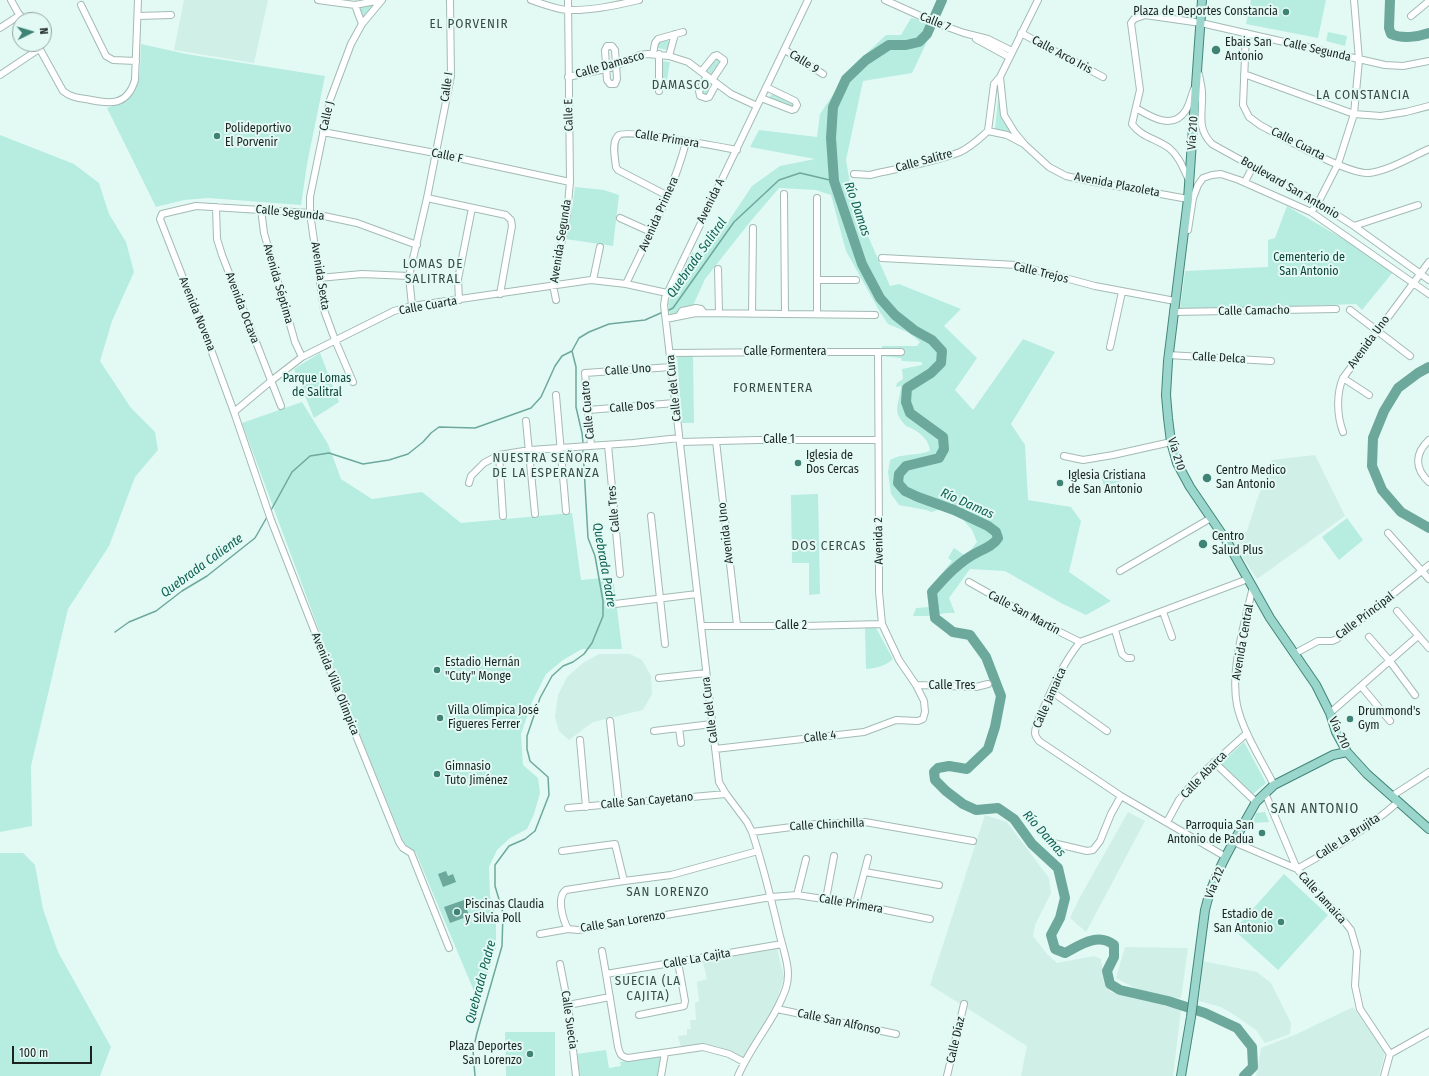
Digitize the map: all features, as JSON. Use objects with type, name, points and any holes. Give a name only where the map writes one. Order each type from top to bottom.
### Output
[{"type":"main road","name":"Vía 210","points":[[1202,0],[1190,181],[1168,355],[1166,395],[1171,442],[1182,475],[1226,540],[1270,618],[1316,685],[1330,713],[1336,732],[1347,752],[1367,774],[1429,829]]},
{"type":"main road","name":"Vía 212","points":[[1181,1076],[1194,999],[1205,910],[1210,891],[1226,857],[1256,802],[1274,784],[1332,755],[1347,752]]},
{"type":"street","points":[[11,0],[18,12]]},
{"type":"street","points":[[41,52],[63,91],[68,96],[105,103],[114,103],[132,91],[135,80],[138,0]]},
{"type":"street","points":[[318,0],[360,3],[382,0]]},
{"type":"street","name":"Calle J","points":[[310,213],[310,197],[330,100],[351,44],[362,24],[382,0]]},
{"type":"street","name":"Calle I","points":[[412,306],[410,276],[427,198],[450,76],[450,0]]},
{"type":"street","points":[[531,0],[547,6],[567,10],[611,7],[639,0]]},
{"type":"street","name":"Calle E","points":[[568,0],[570,182]]},
{"type":"street","name":"Avenida A","points":[[664,305],[665,298],[808,0]]},
{"type":"street","points":[[1025,145],[1007,135],[988,131],[994,84],[1000,77],[1010,54],[1038,0]]},
{"type":"street","points":[[1311,212],[1318,203],[1338,164],[1354,114],[1359,60],[1354,0]]},
{"type":"street","name":"Calle 7","points":[[889,1],[936,23],[964,33],[988,39],[1010,54]]},
{"type":"street","points":[[1411,16],[1429,1]]},
{"type":"street","points":[[360,3],[362,24]]},
{"type":"street","points":[[81,5],[106,56],[113,60],[136,61]]},
{"type":"street","name":"Calle Segunda","points":[[1190,181],[1178,157],[1168,147],[1146,136],[1134,127],[1132,121],[1140,90],[1131,23],[1134,19],[1145,15],[1201,23],[1359,60],[1395,66],[1411,65],[1429,61]]},
{"type":"street","points":[[138,16],[171,16]]},
{"type":"street","points":[[0,28],[12,22]]},
{"type":"street","points":[[659,91],[655,43],[658,39],[683,32]]},
{"type":"street","name":"Calle Arco Iris","points":[[1021,33],[1103,77]]},
{"type":"street","name":"Calle Cuarta","points":[[1246,33],[1243,105],[1249,117],[1260,125],[1338,164],[1360,173],[1377,172],[1429,149]]},
{"type":"street","points":[[669,56],[675,34]]},
{"type":"street","points":[[607,46],[614,47],[616,65],[617,79],[615,84],[608,83],[605,50],[607,46]]},
{"type":"street","name":"Calle 9","points":[[785,50],[823,74]]},
{"type":"street","points":[[0,75],[30,52]]},
{"type":"street","name":"Calle Damasco","points":[[568,77],[606,69],[640,55],[656,54],[669,56],[688,62],[731,94],[757,106]]},
{"type":"street","points":[[701,72],[714,56],[717,55],[724,60],[712,80]]},
{"type":"street","name":"Boulevard San Antonio","points":[[1198,69],[1202,91],[1201,124],[1212,144],[1318,203],[1354,226],[1429,280]]},
{"type":"street","points":[[1244,74],[1354,114],[1381,116],[1429,106]]},
{"type":"street","name":"Avenida Plazoleta","points":[[1000,77],[1004,115],[1008,124],[1025,145],[1049,167],[1066,176],[1188,199]]},
{"type":"street","points":[[1136,108],[1156,119],[1168,122],[1177,119],[1187,109],[1197,78]]},
{"type":"street","points":[[761,98],[792,110],[795,109],[797,105],[795,101],[766,87]]},
{"type":"street","name":"Calle Salitre","points":[[854,174],[878,174],[940,158],[961,151],[973,144],[988,131]]},
{"type":"street","name":"Calle F","points":[[323,132],[435,153],[570,182]]},
{"type":"street","name":"Calle Primera","points":[[668,196],[618,170],[616,167],[615,143],[616,138],[621,133],[625,132],[736,150]]},
{"type":"street","name":"Avenida Primera","points":[[626,284],[668,196],[679,168],[686,142]]},
{"type":"street","points":[[1245,182],[1253,166]]},
{"type":"street","name":"Boulevard San Antonio","points":[[1183,241],[1188,229],[1196,190],[1204,178],[1221,174],[1245,182],[1311,212],[1429,294]]},
{"type":"street","name":"Avenida Segunda","points":[[556,300],[553,285],[567,215],[570,182]]},
{"type":"street","points":[[784,194],[785,314]]},
{"type":"street","points":[[427,198],[506,215],[511,220],[512,226],[500,294]]},
{"type":"street","points":[[817,198],[817,314]]},
{"type":"street","points":[[1354,226],[1418,205]]},
{"type":"street","name":"Calle Segunda","points":[[161,217],[162,214],[196,206],[310,213],[357,223],[417,245]]},
{"type":"street","name":"Avenida Octava","points":[[216,207],[217,239],[222,255],[281,406]]},
{"type":"street","points":[[459,300],[458,279],[472,208]]},
{"type":"street","name":"Avenida Séptima","points":[[261,209],[264,233],[295,342],[302,358]]},
{"type":"street","name":"Avenida Sexta","points":[[310,213],[324,310],[353,382]]},
{"type":"street","name":"Avenida Novena","points":[[161,217],[160,221],[234,412]]},
{"type":"street","points":[[620,218],[651,232]]},
{"type":"street","points":[[752,314],[753,228]]},
{"type":"street","points":[[593,280],[600,247]]},
{"type":"street","name":"Calle Trejos","points":[[882,258],[1018,265],[1122,292],[1175,301]]},
{"type":"street","name":"Avenida Uno","points":[[1343,432],[1340,422],[1338,398],[1343,378],[1429,262]]},
{"type":"street","points":[[718,269],[719,313]]},
{"type":"street","points":[[319,278],[362,274],[410,276]]},
{"type":"street","name":"Calle Cuarta","points":[[234,412],[271,380],[302,358],[394,311],[412,306],[593,280],[626,284],[668,293]]},
{"type":"street","points":[[817,280],[856,280]]},
{"type":"street","points":[[1110,347],[1122,292]]},
{"type":"street","name":"Calle del Cura","points":[[664,305],[719,782],[726,794],[742,814],[752,832],[771,897],[787,965],[788,977],[780,1010],[744,1062],[738,1076]]},
{"type":"street","name":"Calle Camacho","points":[[1173,312],[1336,309]]},
{"type":"street","points":[[1350,310],[1410,356]]},
{"type":"street","points":[[666,317],[696,313],[875,315]]},
{"type":"street","name":"Avenida 2","points":[[878,352],[879,592],[882,624],[899,660],[916,685],[924,701],[923,719]]},
{"type":"street","name":"Calle Formentera","points":[[670,353],[901,352]]},
{"type":"street","name":"Calle Delca","points":[[1168,355],[1271,361]]},
{"type":"street","name":"Calle Uno","points":[[585,374],[671,367]]},
{"type":"street","name":"Calle Cuatro","points":[[585,374],[591,446]]},
{"type":"street","points":[[1343,378],[1369,395]]},
{"type":"street","points":[[556,395],[566,511]]},
{"type":"street","name":"Calle Dos","points":[[588,410],[675,403]]},
{"type":"street","name":"Avenida Villa Olímpica","points":[[234,412],[267,511],[334,681],[399,842],[403,848],[411,853],[449,948]]},
{"type":"street","points":[[526,421],[535,514]]},
{"type":"street","name":"Calle 1","points":[[499,454],[529,450],[680,440],[878,440]]},
{"type":"street","points":[[1429,440],[1420,452],[1418,465],[1421,474],[1429,482]]},
{"type":"street","name":"Avenida Uno","points":[[716,441],[737,625]]},
{"type":"street","points":[[1064,456],[1083,460],[1171,442]]},
{"type":"street","name":"Calle Tres","points":[[608,445],[620,574]]},
{"type":"street","points":[[469,483],[471,476],[484,463],[499,454],[503,516]]},
{"type":"street","points":[[651,516],[665,644]]},
{"type":"street","points":[[1120,571],[1211,518]]},
{"type":"street","points":[[1388,533],[1429,578]]},
{"type":"street","name":"Calle Principal","points":[[1294,654],[1318,641],[1332,641],[1337,639],[1429,565]]},
{"type":"street","points":[[1080,642],[1248,579]]},
{"type":"street","name":"Calle San Martín","points":[[969,582],[1038,621],[1080,642]]},
{"type":"street","name":"Avenida Central","points":[[1253,587],[1238,659],[1235,682],[1237,704],[1247,733],[1274,784]]},
{"type":"street","points":[[615,604],[697,594]]},
{"type":"street","points":[[1397,611],[1429,648]]},
{"type":"street","points":[[1163,612],[1172,637]]},
{"type":"street","name":"Calle 2","points":[[701,626],[882,624]]},
{"type":"street","points":[[1115,630],[1122,654],[1126,658],[1131,658]]},
{"type":"street","points":[[1330,713],[1418,636]]},
{"type":"street","points":[[1369,637],[1389,660],[1415,695]]},
{"type":"street","name":"Calle Jamaica","points":[[1080,642],[1072,652],[1051,691],[1040,717],[1035,733],[1036,738],[1121,796],[1226,857]]},
{"type":"street","points":[[659,678],[706,673]]},
{"type":"street","name":"Calle Tres","points":[[916,685],[976,687],[988,684]]},
{"type":"street","points":[[1361,686],[1390,721]]},
{"type":"street","points":[[1051,691],[1107,731]]},
{"type":"street","name":"Calle 4","points":[[715,749],[864,732],[896,720],[918,721],[923,719]]},
{"type":"street","points":[[610,721],[619,804]]},
{"type":"street","points":[[654,731],[712,724]]},
{"type":"street","points":[[679,728],[681,743]]},
{"type":"street","name":"Calle Abarca","points":[[1167,822],[1179,800],[1196,779],[1247,733]]},
{"type":"street","points":[[580,740],[586,806]]},
{"type":"street","points":[[1214,762],[1256,802]]},
{"type":"street","name":"Calle La Brujita","points":[[1297,869],[1347,840],[1383,815],[1395,799],[1429,772]]},
{"type":"street","points":[[1265,793],[1297,869]]},
{"type":"street","name":"Calle San Cayetano","points":[[568,808],[726,794]]},
{"type":"street","points":[[1053,843],[1087,851],[1093,850],[1100,841],[1111,814],[1121,796]]},
{"type":"street","name":"Calle Chinchilla","points":[[752,832],[816,824],[865,822],[973,842]]},
{"type":"street","name":"Calle Jamaica","points":[[1234,842],[1297,869],[1322,898],[1339,914],[1350,930],[1357,951],[1355,986],[1360,1009],[1390,1054]]},
{"type":"street","points":[[562,851],[615,844],[624,881]]},
{"type":"street","name":"Calle San Lorenzo","points":[[758,851],[671,875],[569,890],[563,893],[561,901],[565,921],[568,929],[578,930],[771,897]]},
{"type":"street","points":[[826,899],[834,856]]},
{"type":"street","points":[[856,904],[868,858]]},
{"type":"street","points":[[797,895],[806,859]]},
{"type":"street","points":[[865,872],[938,885]]},
{"type":"street","name":"Calle Primera","points":[[771,897],[797,895],[826,899],[930,920]]},
{"type":"street","points":[[540,934],[568,929]]},
{"type":"street","name":"Calle La Cajita","points":[[606,974],[782,944]]},
{"type":"street","points":[[602,951],[621,1055],[623,1057],[628,1058],[703,1047],[729,1054],[744,1062]]},
{"type":"street","points":[[639,1015],[684,1006],[685,1001],[678,962]]},
{"type":"street","name":"Calle Suecia","points":[[560,964],[568,1005],[576,1076]]},
{"type":"street","points":[[568,1005],[610,997]]},
{"type":"street","name":"Calle Díaz","points":[[947,1076],[964,1004]]},
{"type":"street","name":"Calle San Alfonso","points":[[780,1010],[896,1034]]},
{"type":"street","points":[[1384,1076],[1390,1054],[1429,1032]]},
{"type":"street","points":[[661,1076],[665,1053]]},
{"type":"shaded area","points":[[184,0],[268,0],[254,63],[174,50]]},
{"type":"shaded area","points":[[1315,455],[1345,516],[1257,579],[1233,543],[1247,531],[1272,460]]},
{"type":"shaded area","points":[[599,654],[630,654],[642,660],[651,676],[652,694],[643,710],[593,722],[569,740],[559,731],[555,717],[558,695],[567,677],[583,663]]},
{"type":"shaded area","points":[[1128,812],[1145,821],[1086,932],[1070,918],[1079,899]]},
{"type":"shaded area","points":[[985,815],[1007,822],[1049,878],[1051,893],[1035,925],[1033,936],[1047,954],[1057,963],[1094,956],[1101,959],[1104,984],[1111,992],[1181,1009],[1173,1076],[1021,1076],[1027,1046],[930,985]]},
{"type":"shaded area","name":"Piscinas Claudia y Silvia Poll","points":[[446,871],[448,876],[453,874],[456,882],[443,887],[438,874]]},
{"type":"shaded area","name":"Piscinas Claudia y Silvia Poll","points":[[464,900],[469,916],[450,923],[444,907]]},
{"type":"shaded area","points":[[1125,947],[1188,948],[1181,998],[1167,998],[1144,993],[1116,978]]},
{"type":"shaded area","points":[[777,948],[784,978],[773,1011],[743,1058],[719,1047],[704,1045],[681,1047],[678,1036],[687,1035],[687,1029],[691,1029],[690,1020],[696,1020],[695,1003],[699,1001],[697,982],[707,979],[703,962]]},
{"type":"shaded area","points":[[1202,961],[1257,972],[1271,983],[1291,1023],[1290,1034],[1265,1043],[1256,1030],[1233,1014],[1221,1007],[1199,1001]]},
{"type":"shaded area","points":[[1353,1007],[1385,1053],[1379,1076],[1256,1076],[1261,1048],[1297,1034]]},
{"type":"green space","name":"Plaza de Deportes Constancia","points":[[1251,0],[1326,0],[1318,38],[1246,24]]},
{"type":"green space","points":[[378,2],[364,18],[359,7]]},
{"type":"green space","points":[[911,18],[936,23],[912,73],[863,81],[846,160],[851,189],[867,234],[890,286],[899,284],[961,309],[944,326],[977,358],[955,390],[973,410],[1023,339],[1055,352],[1011,424],[1025,445],[1028,500],[1071,507],[1081,521],[1069,572],[1111,601],[1086,615],[1061,603],[1005,571],[970,569],[949,598],[955,613],[913,616],[916,608],[929,607],[929,592],[933,584],[952,561],[948,558],[954,548],[964,555],[969,552],[977,542],[972,530],[959,515],[940,509],[932,512],[899,505],[891,494],[888,472],[890,460],[899,456],[920,454],[930,451],[925,438],[918,432],[906,426],[897,412],[901,386],[896,387],[897,383],[903,379],[902,369],[922,365],[922,362],[902,361],[901,358],[881,356],[882,346],[917,346],[920,342],[909,333],[888,324],[880,312],[846,251],[831,195],[816,190],[779,188],[705,279],[691,310],[670,315],[668,303],[692,253],[704,251],[713,240],[716,240],[752,186],[780,166],[815,159],[750,147],[759,130],[817,137],[820,114],[851,68],[886,35],[901,35]]},
{"type":"green space","points":[[1328,32],[1347,36],[1345,46],[1326,41]]},
{"type":"green space","points":[[665,39],[670,42],[668,50],[657,48],[659,41]]},
{"type":"green space","name":"Polideportivo El Porvenir","points":[[141,44],[186,54],[325,76],[307,164],[301,205],[208,198],[184,200],[156,207],[107,108],[128,98],[138,84]]},
{"type":"green space","points":[[717,58],[722,61],[711,75],[706,71]]},
{"type":"green space","points":[[661,61],[670,62],[666,86],[663,88],[660,85]]},
{"type":"green space","points":[[707,82],[712,86],[707,96],[701,93]]},
{"type":"green space","points":[[999,88],[1000,110],[1003,120],[1017,139],[995,130]]},
{"type":"green space","points":[[773,94],[792,101],[792,108],[769,100],[770,96]]},
{"type":"green space","points":[[0,135],[74,164],[99,183],[109,214],[126,242],[134,272],[112,321],[100,361],[131,408],[155,432],[158,450],[135,477],[109,546],[68,609],[31,766],[32,826],[0,832]]},
{"type":"green space","points":[[575,187],[604,190],[619,195],[613,246],[566,239]]},
{"type":"green space","name":"Cementerio de San Antonio","points":[[1287,206],[1357,247],[1393,272],[1362,310],[1356,304],[1180,310],[1185,271],[1268,267],[1268,240],[1275,238]]},
{"type":"green space","name":"Parque Lomas de Salitral","points":[[320,353],[339,402],[314,418],[294,369]]},
{"type":"green space","points":[[693,355],[694,423],[682,423],[677,356]]},
{"type":"green space","name":"Villa Olímpica José Figueres Ferrer","points":[[302,402],[328,444],[341,479],[372,499],[422,492],[461,523],[572,513],[581,580],[613,577],[622,649],[582,649],[563,660],[546,674],[532,702],[521,734],[523,765],[538,778],[540,793],[534,814],[527,829],[510,838],[497,850],[489,867],[490,896],[496,915],[496,948],[479,1003],[416,853],[404,843],[339,684],[242,423]]},
{"type":"green space","points":[[1120,471],[1122,481],[1104,486],[1101,476]]},
{"type":"green space","points":[[818,494],[820,594],[809,595],[809,563],[792,563],[791,495]]},
{"type":"green space","points":[[1347,518],[1363,540],[1339,560],[1322,537]]},
{"type":"green space","points":[[875,626],[893,659],[881,666],[866,669],[865,627]]},
{"type":"green space","points":[[1244,742],[1266,783],[1252,795],[1220,764]]},
{"type":"green space","points":[[1265,812],[1269,822],[1253,823],[1256,813]]},
{"type":"green space","points":[[0,853],[23,853],[35,865],[43,909],[58,952],[111,1047],[100,1076],[0,1076]]},
{"type":"green space","name":"Estadio de San Antonio","points":[[1284,874],[1328,915],[1278,970],[1234,930]]},
{"type":"green space","name":"Plaza Deportes San Lorenzo","points":[[505,1032],[555,1032],[555,1076],[506,1076]]},
{"type":"green space","points":[[606,1050],[609,1068],[621,1066],[620,1062],[662,1056],[659,1076],[580,1076],[576,1054]]},
{"type":"waterway","name":"Río Damas","points":[[942,0],[927,34],[919,42],[906,45],[889,45],[866,60],[846,79],[833,107],[831,138],[834,181],[862,264],[880,298],[895,315],[914,330],[932,340],[942,351],[941,363],[931,373],[907,388],[906,402],[910,413],[943,437],[944,449],[939,458],[906,466],[899,474],[898,483],[905,491],[954,510],[988,526],[996,532],[998,538],[987,548],[959,564],[932,592],[935,618],[953,632],[970,635],[986,657],[1001,696],[995,727],[988,749],[967,769],[949,766],[938,768],[934,772],[935,780],[963,804],[976,810],[998,808],[1014,819],[1032,844],[1058,868],[1065,898],[1060,918],[1051,935],[1055,949],[1065,953],[1089,941],[1095,940],[1108,941],[1114,945],[1114,957],[1107,971],[1110,984],[1120,990],[1168,1001],[1205,1013],[1237,1028],[1252,1047],[1253,1067],[1244,1076]]},
{"type":"waterway","points":[[1390,0],[1389,28],[1391,34],[1400,37],[1410,37],[1429,33]]},
{"type":"waterway","name":"Quebrada Salitral","points":[[667,311],[673,308],[734,222],[779,180],[800,173],[834,181]]},
{"type":"waterway","name":"Quebrada Salitral","points":[[572,351],[579,338],[589,332],[609,324],[645,320],[663,312]]},
{"type":"waterway","name":"Quebrada Padre","points":[[572,351],[576,367],[576,407],[583,443]]},
{"type":"waterway","name":"Quebrada Caliente","points":[[270,512],[292,472],[310,456],[329,453],[363,464],[389,460],[408,454],[439,427],[475,428],[531,408],[541,397],[555,366],[562,356],[572,351]]},
{"type":"waterway","points":[[1429,367],[1418,373],[1398,388],[1384,411],[1373,438],[1372,466],[1382,490],[1401,512],[1429,528]]},
{"type":"waterway","name":"Quebrada Padre","points":[[475,1076],[473,1050],[502,946],[503,913],[495,886],[495,865],[509,846],[525,839],[535,831],[549,795],[548,777],[530,761],[527,749],[527,736],[540,698],[552,676],[563,666],[573,662],[584,654],[592,643],[603,616],[603,601],[595,556],[588,538],[583,450]]},
{"type":"waterway","name":"Quebrada Caliente","points":[[115,632],[129,622],[156,611],[182,591],[207,576],[255,538],[267,517]]},
{"type":"place","name":"Plaza de Deportes Constancia","points":[[1286,12]]},
{"type":"place","name":"Ebais San Antonio","points":[[1216,50]]},
{"type":"place","name":"Polideportivo El Porvenir","points":[[217,136]]},
{"type":"place","name":"Iglesia de Dos Cercas","points":[[798,463]]},
{"type":"place","name":"Centro Medico San Antonio","points":[[1207,478]]},
{"type":"place","name":"Iglesia Cristiana de San Antonio","points":[[1060,483]]},
{"type":"place","name":"Centro Salud Plus","points":[[1203,544]]},
{"type":"place","name":"Estadio Hernán \"Cuty\" Monge","points":[[437,670]]},
{"type":"place","name":"Villa Olímpica José Figueres Ferrer","points":[[440,718]]},
{"type":"place","name":"Drummond's Gym","points":[[1350,719]]},
{"type":"place","name":"Gimnasio Tuto Jiménez","points":[[437,774]]},
{"type":"place","name":"Parroquia San Antonio de Padua","points":[[1262,833]]},
{"type":"place","name":"Piscinas Claudia y Silvia Poll","points":[[457,912]]},
{"type":"place","name":"Estadio de San Antonio","points":[[1281,922]]},
{"type":"place","name":"Plaza Deportes San Lorenzo","points":[[530,1054]]},
{"type":"district","name":"EL PORVENIR","points":[[469,24]]},
{"type":"district","name":"DAMASCO","points":[[681,85]]},
{"type":"district","name":"LA CONSTANCIA","points":[[1363,95]]},
{"type":"district","name":"LOMAS DE SALITRAL","points":[[433,272]]},
{"type":"district","name":"FORMENTERA","points":[[773,388]]},
{"type":"district","name":"NUESTRA SEÑORA DE LA ESPERANZA","points":[[546,466]]},
{"type":"district","name":"DOS CERCAS","points":[[829,546]]},
{"type":"district","name":"SAN ANTONIO","points":[[1315,809]]},
{"type":"district","name":"SAN LORENZO","points":[[668,892]]},
{"type":"district","name":"SUECIA (LA CAJITA)","points":[[648,988]]}]
